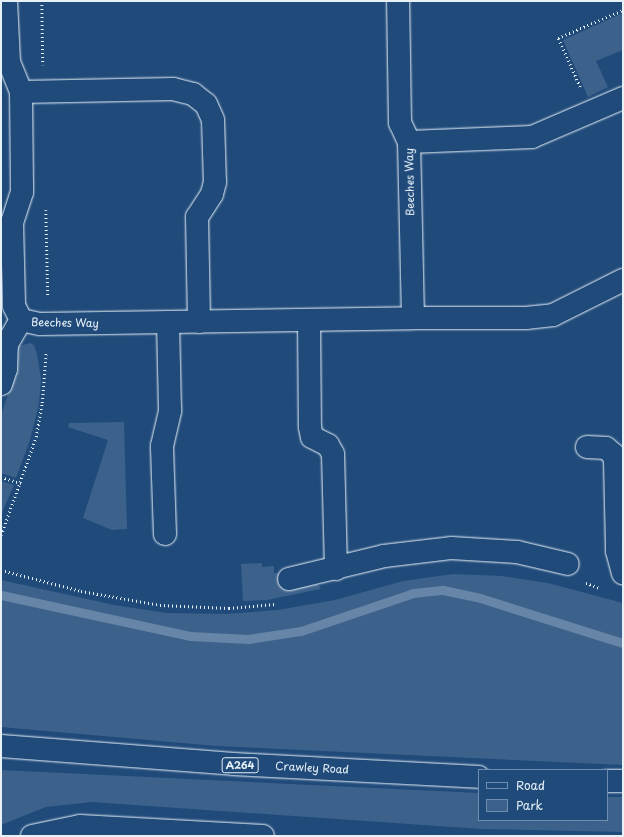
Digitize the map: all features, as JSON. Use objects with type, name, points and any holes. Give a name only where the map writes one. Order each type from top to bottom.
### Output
[{"type":"main road","points":[[1,384],[6,369],[7,344],[12,310],[12,222],[22,192],[21,92],[4,57],[6,1]]},
{"type":"main road","name":"Beeches Way","points":[[398,1],[400,123],[409,142],[413,318]]},
{"type":"main road","points":[[21,92],[174,89],[193,94],[206,104],[213,120],[214,182],[212,194],[197,217],[199,322]]},
{"type":"main road","points":[[409,142],[532,138],[592,113],[623,98]]},
{"type":"main road","name":"Beeches Way","points":[[12,310],[48,324],[413,318],[526,318],[553,315],[623,280]]},
{"type":"main road","points":[[309,320],[310,427],[312,437],[328,445],[332,454],[336,569]]},
{"type":"main road","points":[[165,534],[162,446],[170,410],[168,322]]},
{"type":"main road","points":[[587,447],[606,448],[613,454],[615,460],[617,552],[623,573]]},
{"type":"main road","points":[[290,579],[336,569],[384,556],[465,548],[517,552],[568,564]]},
{"type":"main road","name":"Crawley Road","points":[[1,746],[233,764],[478,776]]},
{"type":"main road","points":[[608,781],[623,781]]},
{"type":"main road","points":[[32,836],[80,826],[263,836]]},
{"type":"path","points":[[592,113],[558,38],[623,10]]},
{"type":"path","points":[[1,535],[21,483],[36,437],[42,403],[48,324]]},
{"type":"path","points":[[1,477],[21,483]]},
{"type":"green space","points":[[623,13],[623,50],[596,61],[608,87],[588,97],[563,40]]},
{"type":"green space","points":[[30,343],[34,345],[37,354],[41,379],[39,404],[30,440],[16,478],[1,473],[1,415],[16,371],[16,347]]},
{"type":"green space","points":[[124,422],[127,529],[112,530],[83,518],[108,440],[68,427],[69,423]]},
{"type":"green space","points":[[1,481],[14,485],[1,515]]},
{"type":"green space","points":[[262,563],[262,567],[274,566],[274,573],[282,573],[286,591],[318,584],[321,589],[267,600],[243,601],[241,564]]},
{"type":"green space","points":[[453,574],[502,576],[548,583],[623,603],[623,765],[216,746],[1,727],[1,580],[114,605],[167,613],[226,614],[278,610],[335,600],[403,581]]},
{"type":"green space","points":[[1,770],[478,793],[478,821],[608,821],[608,797],[623,797],[623,832],[481,829],[92,802],[46,807],[1,825]]},
{"type":"waterway","points":[[1,595],[190,636],[248,639],[301,631],[413,593],[443,590],[480,598],[623,643]]}]
